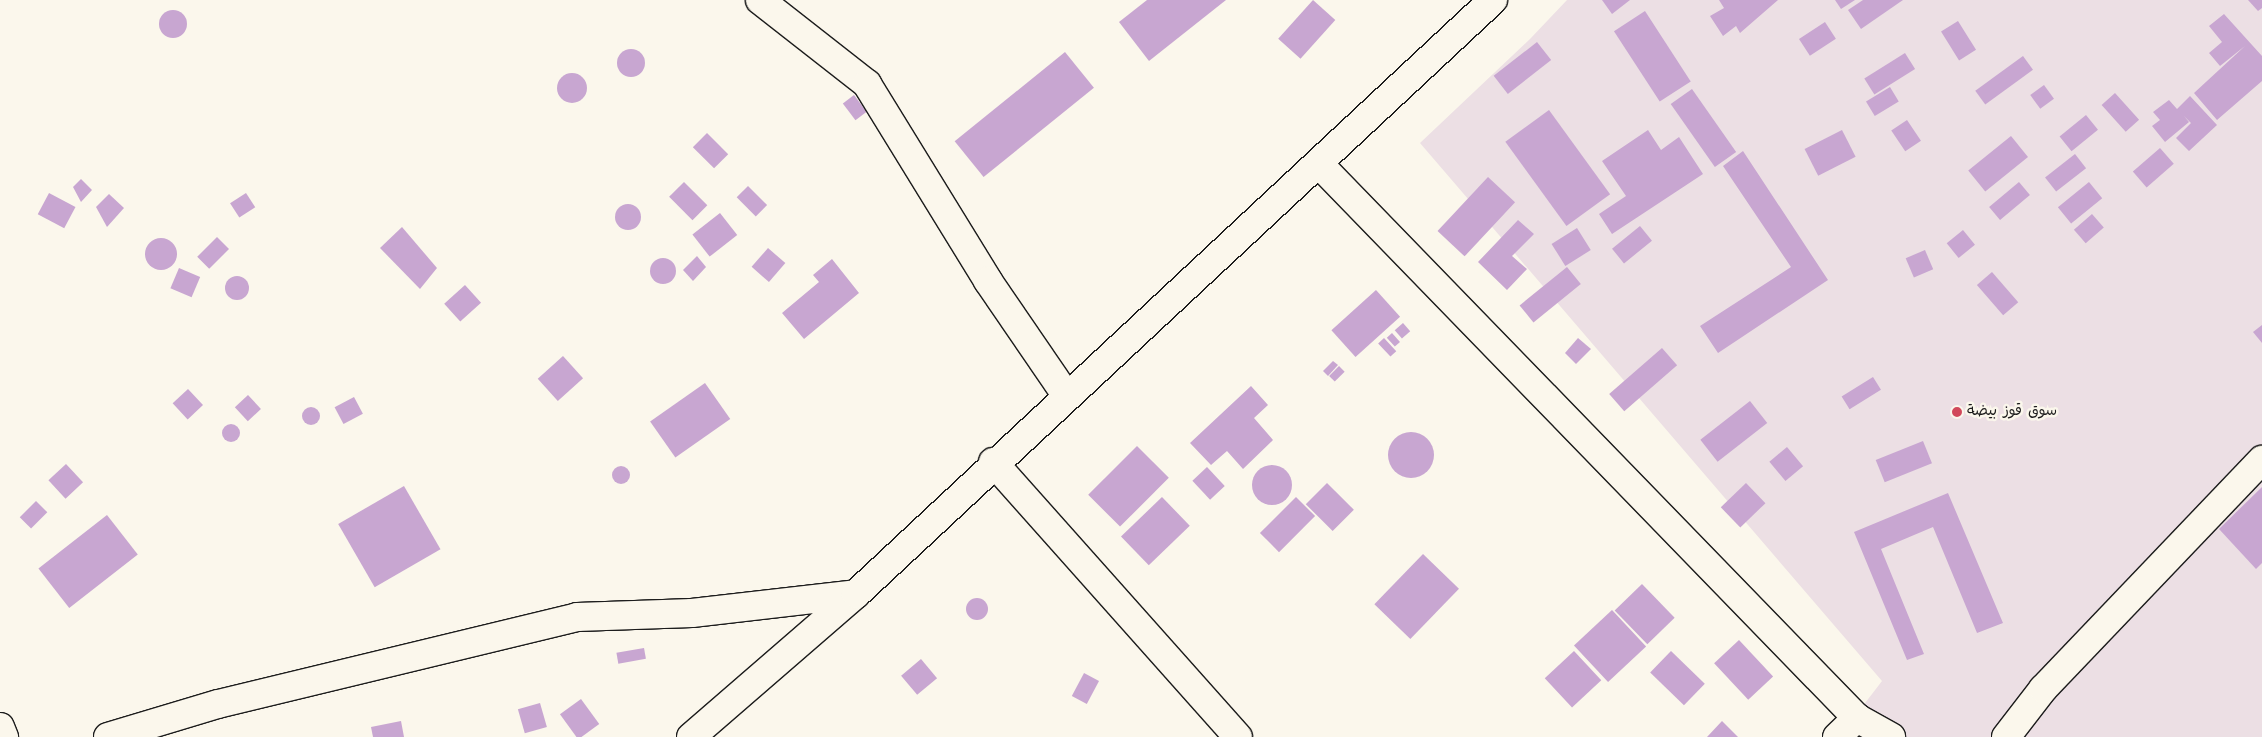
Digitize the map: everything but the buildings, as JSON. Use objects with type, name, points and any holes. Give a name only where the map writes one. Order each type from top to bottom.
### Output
[{"type":"street","points":[[760,0],[867,84],[988,281],[1066,395]]},
{"type":"street","points":[[691,737],[856,594],[993,462],[1318,164],[1493,0]]},
{"type":"street","points":[[1318,164],[1856,718],[1892,737]]},
{"type":"street","points":[[2006,737],[2043,689],[2262,460]]},
{"type":"street","points":[[993,462],[1238,737]]},
{"type":"street","points":[[108,737],[236,699],[578,617],[692,613],[856,594]]},
{"type":"street","points":[[1837,737],[1856,718]]},
{"type":"street","points":[[0,727],[4,737]]},
{"type":"shaded area","name":"سوق قوز بيضة","points":[[1567,0],[2262,0],[2262,737],[1839,737],[1882,681],[1420,143],[1530,39]]},
{"type":"place","name":"سوق قوز بيضة","points":[[1957,412]]}]
